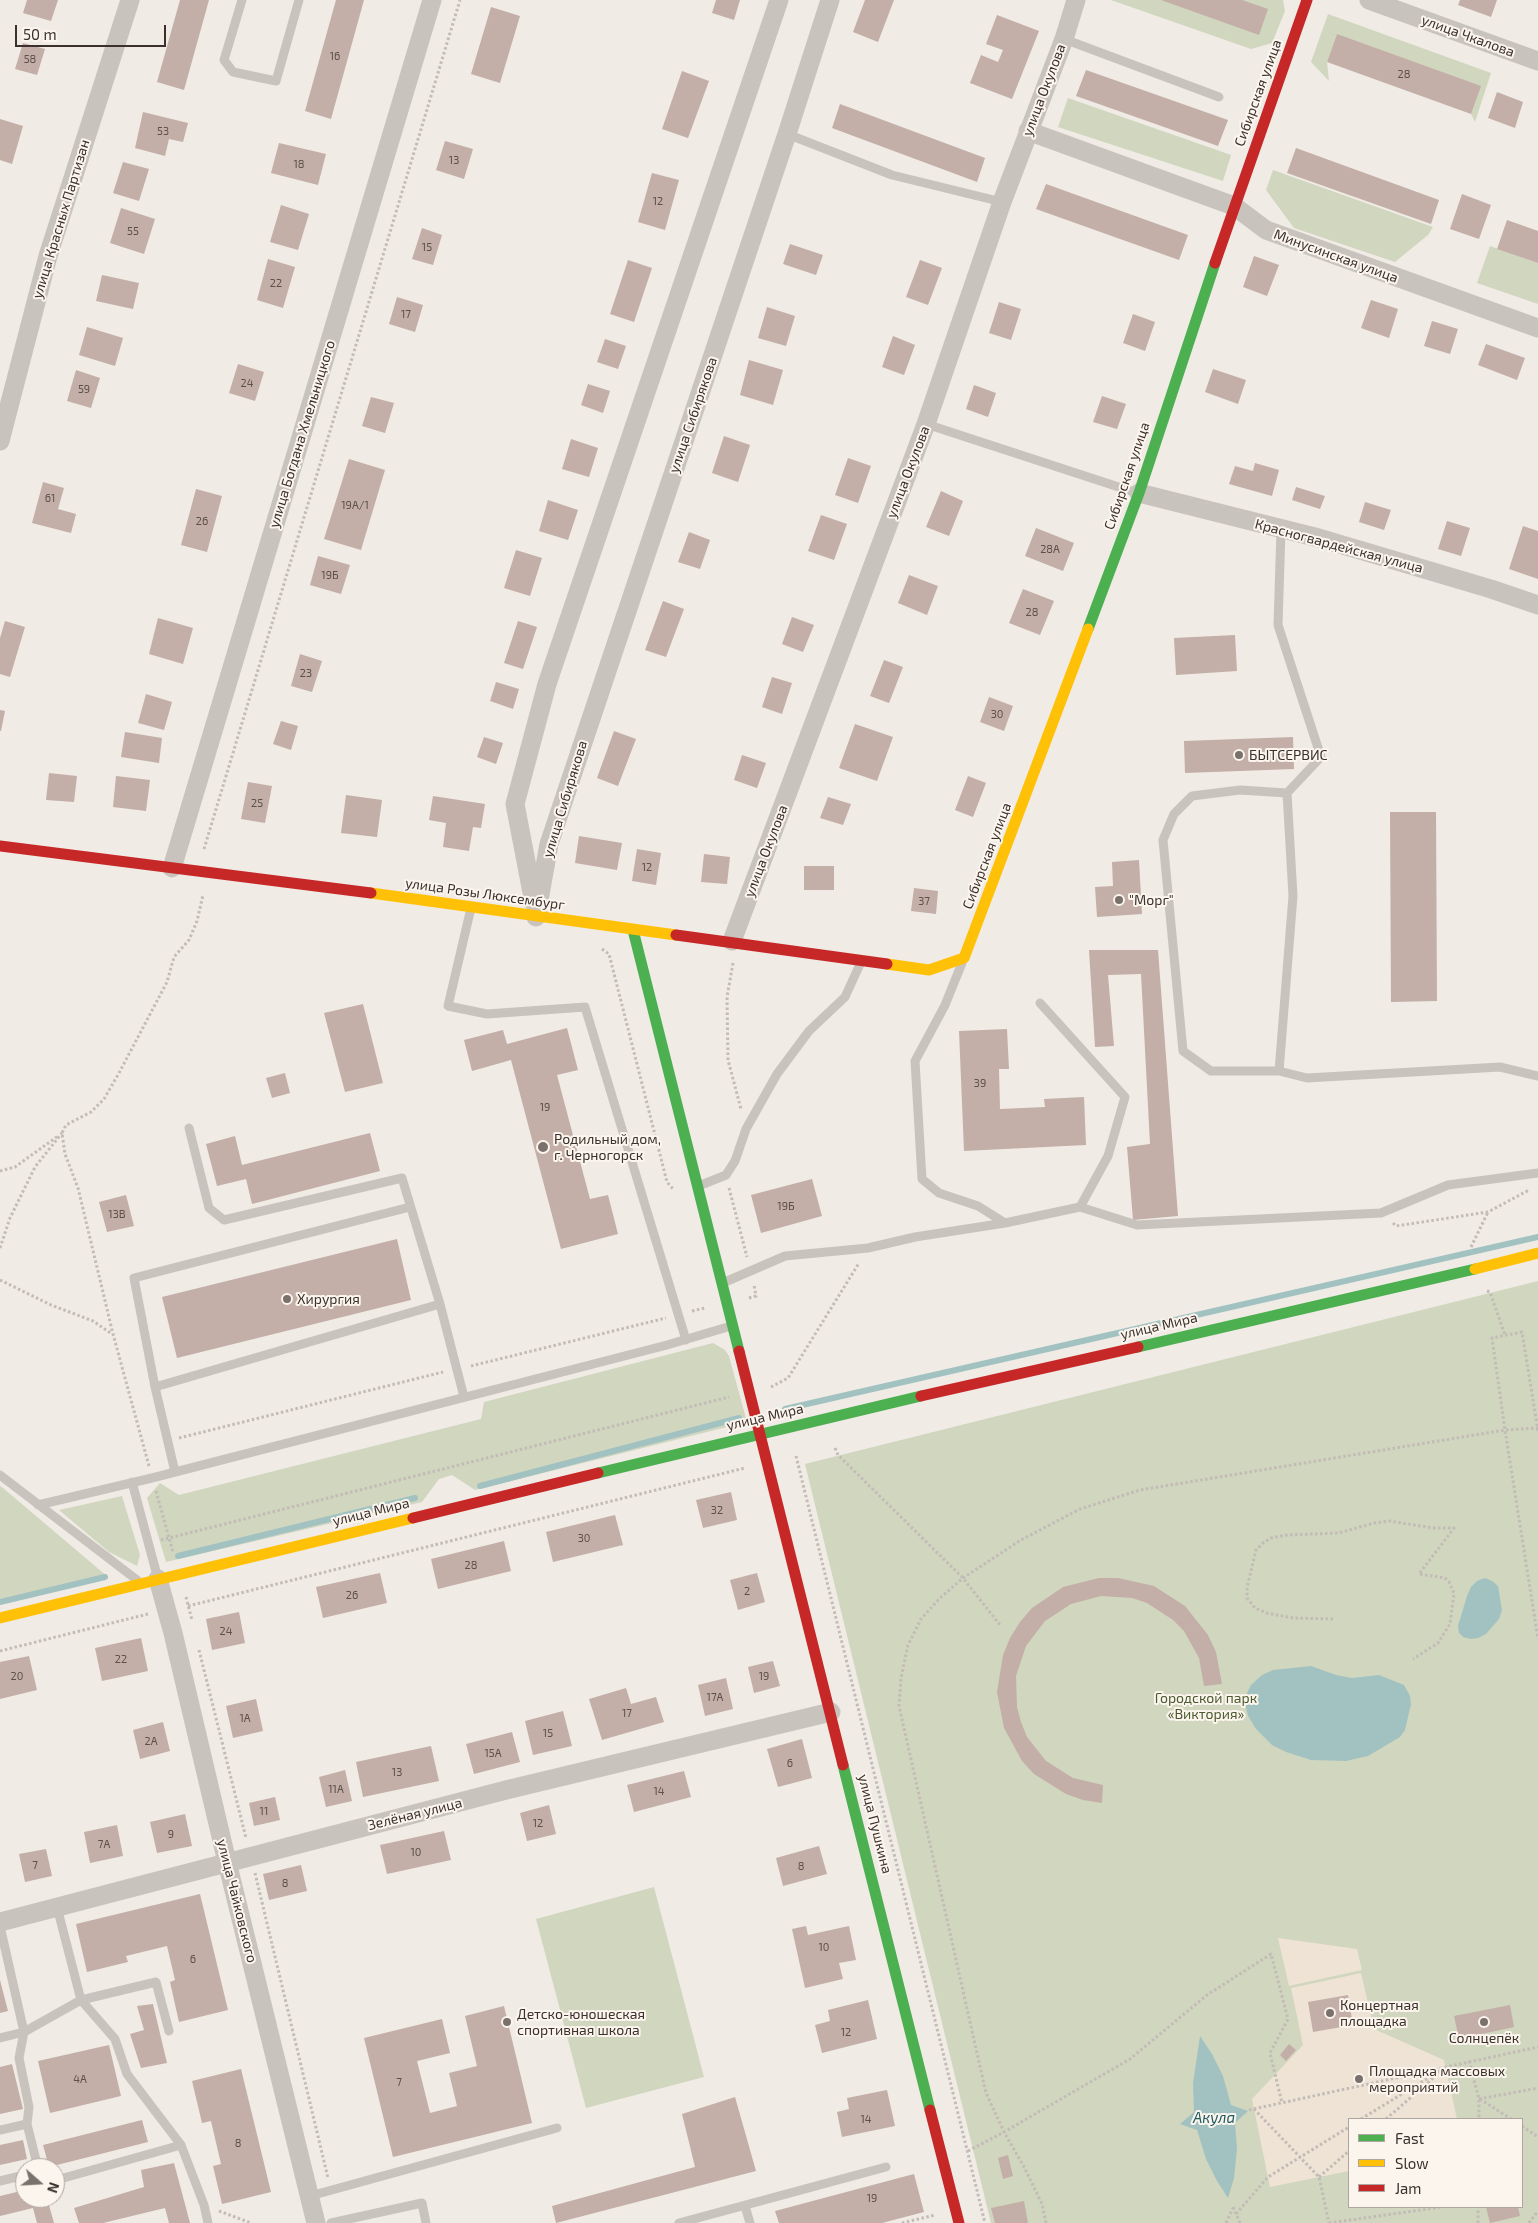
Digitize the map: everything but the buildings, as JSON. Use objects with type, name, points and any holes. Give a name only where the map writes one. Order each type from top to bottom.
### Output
[{"type":"street","name":"улица Красных Партизан","points":[[0,441],[48,256],[130,0]]},
{"type":"street","name":"улица Богдана Хмельницкого","points":[[172,868],[432,0]]},
{"type":"street","name":"улица Сибирякова","points":[[536,917],[515,804],[542,702],[779,0]]},
{"type":"street","name":"улица Сибирякова","points":[[536,917],[549,844],[787,134],[830,0]]},
{"type":"street","name":"улица Окулова","points":[[732,941],[926,424],[1002,202],[1064,39],[1076,0]]},
{"type":"street","name":"Сибирская улица","points":[[964,958],[1139,493],[1234,206],[1307,0]]},
{"type":"street","name":"улица Чкалова","points":[[1369,0],[1538,61]]},
{"type":"street","name":"Минусинская улица","points":[[1028,131],[1234,206],[1266,230],[1538,328]]},
{"type":"street","name":"Красногвардейская улица","points":[[1139,493],[1319,538],[1491,589],[1538,605]]},
{"type":"street","name":"улица Розы Люксембург","points":[[0,846],[472,906],[536,917],[732,941],[929,970],[964,958]]},
{"type":"street","name":"улица Пушкина","points":[[633,930],[959,2223]]},
{"type":"street","name":"улица Мира","points":[[0,1618],[761,1433],[1463,1272],[1538,1253]]},
{"type":"street","name":"улица Чайковского","points":[[150,1581],[167,1610],[316,2223]]},
{"type":"street","name":"Зелёная улица","points":[[0,1924],[227,1862],[506,1790],[831,1712]]},
{"type":"lane","points":[[242,0],[224,60],[233,72],[276,81],[299,0]]},
{"type":"lane","points":[[1064,39],[1219,97]]},
{"type":"lane","points":[[787,134],[892,175],[1002,202]]},
{"type":"lane","points":[[926,424],[1139,493]]},
{"type":"lane","points":[[1279,1071],[1293,896],[1287,793],[1321,757],[1278,625],[1281,530]]},
{"type":"lane","points":[[1287,793],[1240,790],[1192,796],[1174,814],[1163,840],[1183,1050],[1211,1071],[1279,1071],[1307,1078],[1500,1067],[1538,1076]]},
{"type":"lane","points":[[472,906],[448,1006],[487,1014],[584,1007],[686,1340]]},
{"type":"lane","points":[[964,958],[945,1005],[915,1062],[922,1179],[940,1193],[978,1206],[1005,1223]]},
{"type":"lane","points":[[698,1186],[726,1176],[735,1161],[746,1129],[777,1074],[809,1031],[844,997],[862,960]]},
{"type":"lane","points":[[1040,1003],[1125,1096],[1108,1156],[1080,1207]]},
{"type":"lane","points":[[189,1128],[209,1208],[224,1220],[402,1178],[440,1304],[464,1397]]},
{"type":"lane","points":[[722,1284],[785,1256],[868,1248],[915,1237],[1005,1223],[1080,1207],[1136,1226],[1381,1213],[1448,1185],[1538,1173]]},
{"type":"lane","points":[[175,1472],[166,1441],[134,1278],[410,1206]]},
{"type":"lane","points":[[155,1387],[440,1304]]},
{"type":"lane","points":[[38,1505],[152,1478],[686,1340],[733,1325]]},
{"type":"lane","points":[[0,1474],[38,1505],[150,1581]]},
{"type":"lane","points":[[132,1482],[148,1543],[150,1581]]},
{"type":"lane","points":[[58,1907],[81,2000],[115,2039],[127,2074],[181,2145],[204,2205],[208,2223]]},
{"type":"lane","points":[[0,1924],[24,2032],[19,2058],[29,2107],[27,2124],[36,2158]]},
{"type":"lane","points":[[0,2038],[24,2032],[81,2000],[156,1982],[169,2030]]},
{"type":"lane","points":[[0,2130],[27,2124]]},
{"type":"lane","points":[[310,2196],[557,2128]]},
{"type":"lane","points":[[65,2178],[181,2145]]},
{"type":"lane","points":[[679,2223],[886,2167]]},
{"type":"lane","points":[[0,2181],[15,2178]]},
{"type":"lane","points":[[331,2223],[422,2203],[426,2223]]},
{"type":"lane","points":[[745,2206],[750,2223]]},
{"type":"path","points":[[0,1248],[10,1218],[35,1167],[66,1125],[91,1112],[104,1099],[167,982],[174,957],[189,940],[197,921],[203,893],[204,872],[202,856],[460,0]]},
{"type":"path","points":[[732,941],[734,959],[727,997],[728,1060],[746,1129]]},
{"type":"path","points":[[601,948],[609,954],[667,1182],[677,1193]]},
{"type":"path","points":[[0,1171],[15,1167],[62,1132]]},
{"type":"path","points":[[62,1132],[65,1154],[78,1188],[112,1334],[169,1538]]},
{"type":"path","points":[[726,1176],[750,1271]]},
{"type":"path","points":[[1381,1213],[1396,1226],[1488,1212],[1530,1189]]},
{"type":"path","points":[[1468,1254],[1488,1212]]},
{"type":"path","points":[[771,1387],[788,1378],[868,1248]]},
{"type":"path","points":[[0,1280],[51,1305],[93,1321],[112,1334]]},
{"type":"path","points":[[1490,1292],[1505,1335]]},
{"type":"path","points":[[144,1447],[713,1306]]},
{"type":"path","points":[[1046,2223],[1042,2204],[986,2093],[899,1706],[901,1678],[908,1645],[921,1619],[939,1598],[964,1578],[1021,1540],[1080,1509],[1140,1490],[1504,1430],[1538,1429],[1522,1332],[1492,1338],[1504,1430],[1538,1639]]},
{"type":"path","points":[[148,1543],[735,1396]]},
{"type":"path","points":[[835,1448],[838,1455],[964,1578],[1000,1624]]},
{"type":"path","points":[[796,1456],[985,2223]]},
{"type":"path","points":[[0,1650],[188,1606],[750,1467]]},
{"type":"path","points":[[1333,1619],[1294,1618],[1267,1613],[1255,1608],[1248,1598],[1247,1588],[1256,1550],[1271,1538],[1287,1535],[1339,1533],[1374,1523],[1389,1522],[1434,1528],[1454,1528],[1419,1574],[1445,1578],[1449,1582],[1454,1593],[1450,1624],[1438,1643],[1413,1659]]},
{"type":"path","points":[[188,1606],[193,1625]]},
{"type":"path","points":[[198,1644],[331,2191]]},
{"type":"path","points":[[968,2150],[1004,2132],[1130,2059],[1207,1995],[1271,1954],[1288,2019],[1270,2053],[1282,2103]]},
{"type":"path","points":[[1249,2110],[1538,2047]]},
{"type":"path","points":[[1469,2061],[1479,2099],[1479,2118]]},
{"type":"path","points":[[1363,2118],[1446,2067]]},
{"type":"path","points":[[1387,2118],[1446,2067]]},
{"type":"path","points":[[1479,2099],[1538,2088]]},
{"type":"path","points":[[1479,2099],[1508,2118]]},
{"type":"path","points":[[1254,2109],[1319,2177],[1329,2223],[1435,2208]]},
{"type":"path","points":[[1523,2127],[1538,2137]]},
{"type":"path","points":[[1236,2214],[1268,2177],[1348,2128]]},
{"type":"path","points":[[1319,2177],[1348,2152]]},
{"type":"path","points":[[204,2205],[251,2223]]},
{"type":"path","points":[[1226,2223],[1233,2207],[1240,2223]]},
{"type":"path","points":[[1478,2208],[1478,2223]]},
{"type":"path","points":[[902,2223],[955,2210]]},
{"type":"path","points":[[1529,2223],[1538,2211]]},
{"type":"green space","points":[[1111,0],[1283,0],[1285,11],[1272,43],[1251,49]]},
{"type":"green space","points":[[1328,14],[1491,73],[1475,122],[1471,114],[1337,34],[1327,62],[1329,81],[1311,62]]},
{"type":"green space","points":[[1068,98],[1231,155],[1223,181],[1058,127]]},
{"type":"green space","points":[[1273,170],[1433,227],[1428,235],[1395,262],[1294,228],[1266,190]]},
{"type":"green space","points":[[1490,246],[1538,263],[1538,304],[1477,283]]},
{"type":"green space","name":"Городской парк «Виктория»","points":[[1538,1281],[1538,2223],[991,2223],[805,1464]]},
{"type":"green space","points":[[713,1343],[725,1350],[729,1356],[747,1422],[475,1490],[452,1475],[439,1479],[422,1502],[166,1562],[147,1498],[160,1483],[179,1495],[481,1419],[484,1402]]},
{"type":"green space","points":[[0,1486],[3,1488],[108,1577],[0,1604]]},
{"type":"green space","points":[[122,1496],[140,1555],[137,1566],[109,1552],[59,1510]]},
{"type":"green space","points":[[654,1887],[704,2077],[586,2108],[536,1919]]},
{"type":"shaded area","points":[[1278,1938],[1357,1949],[1362,1970],[1289,1986]]},
{"type":"shaded area","name":"Площадка массовых мероприятий","points":[[1361,1973],[1374,2029],[1444,2060],[1457,2118],[1348,2118],[1348,2171],[1270,2187],[1252,2099],[1303,2045],[1291,1988]]},
{"type":"water","points":[[1485,1578],[1498,1586],[1502,1610],[1499,1619],[1486,1634],[1478,1638],[1463,1637],[1459,1633],[1458,1626],[1467,1596],[1471,1587],[1477,1581]]},
{"type":"water","points":[[1311,1666],[1336,1675],[1352,1678],[1379,1675],[1404,1685],[1410,1696],[1411,1704],[1405,1730],[1400,1737],[1368,1756],[1346,1761],[1311,1760],[1286,1752],[1272,1745],[1256,1729],[1248,1716],[1244,1699],[1251,1685],[1262,1675],[1273,1670]]},
{"type":"water","name":"Акула","points":[[1200,2036],[1223,2076],[1231,2105],[1248,2111],[1235,2123],[1237,2149],[1234,2178],[1228,2198],[1206,2159],[1197,2130],[1180,2124],[1194,2112],[1193,2083]]},
{"type":"waterway","points":[[785,1409],[1538,1237]]},
{"type":"waterway","points":[[480,1486],[739,1418]]},
{"type":"waterway","points":[[178,1556],[415,1498]]},
{"type":"waterway","points":[[0,1602],[105,1577]]},
{"type":"traffic: fast","points":[[1088,629],[1139,493],[1215,263]]},
{"type":"traffic: fast","points":[[633,930],[739,1351]]},
{"type":"traffic: fast","points":[[1138,1347],[1475,1269]]},
{"type":"traffic: fast","points":[[598,1473],[921,1396]]},
{"type":"traffic: fast","points":[[843,1765],[930,2110]]},
{"type":"traffic: slow","points":[[887,964],[929,970],[964,958],[1088,629]]},
{"type":"traffic: slow","points":[[371,893],[676,935]]},
{"type":"traffic: slow","points":[[1475,1269],[1538,1253]]},
{"type":"traffic: slow","points":[[0,1618],[413,1518]]},
{"type":"traffic: jam","points":[[1215,263],[1307,0]]},
{"type":"traffic: jam","points":[[0,846],[371,893]]},
{"type":"traffic: jam","points":[[676,935],[887,964]]},
{"type":"traffic: jam","points":[[921,1396],[1138,1347]]},
{"type":"traffic: jam","points":[[739,1351],[843,1765]]},
{"type":"traffic: jam","points":[[413,1518],[598,1473]]},
{"type":"traffic: jam","points":[[930,2110],[959,2223]]},
{"type":"place","name":"БЫТСЕРВИС","points":[[1239,755]]},
{"type":"place","name":"\"Морг\"","points":[[1119,900]]},
{"type":"place","name":"Родильный дом, г. Черногорск","points":[[543,1147]]},
{"type":"place","name":"Хирургия","points":[[287,1299]]},
{"type":"place","name":"Концертная площадка","points":[[1330,2013]]},
{"type":"place","name":"Детско-юношеская спортивная школа","points":[[507,2022]]},
{"type":"place","name":"Солнцепёк","points":[[1484,2022]]},
{"type":"place","name":"Площадка массовых мероприятий","points":[[1359,2079]]}]
